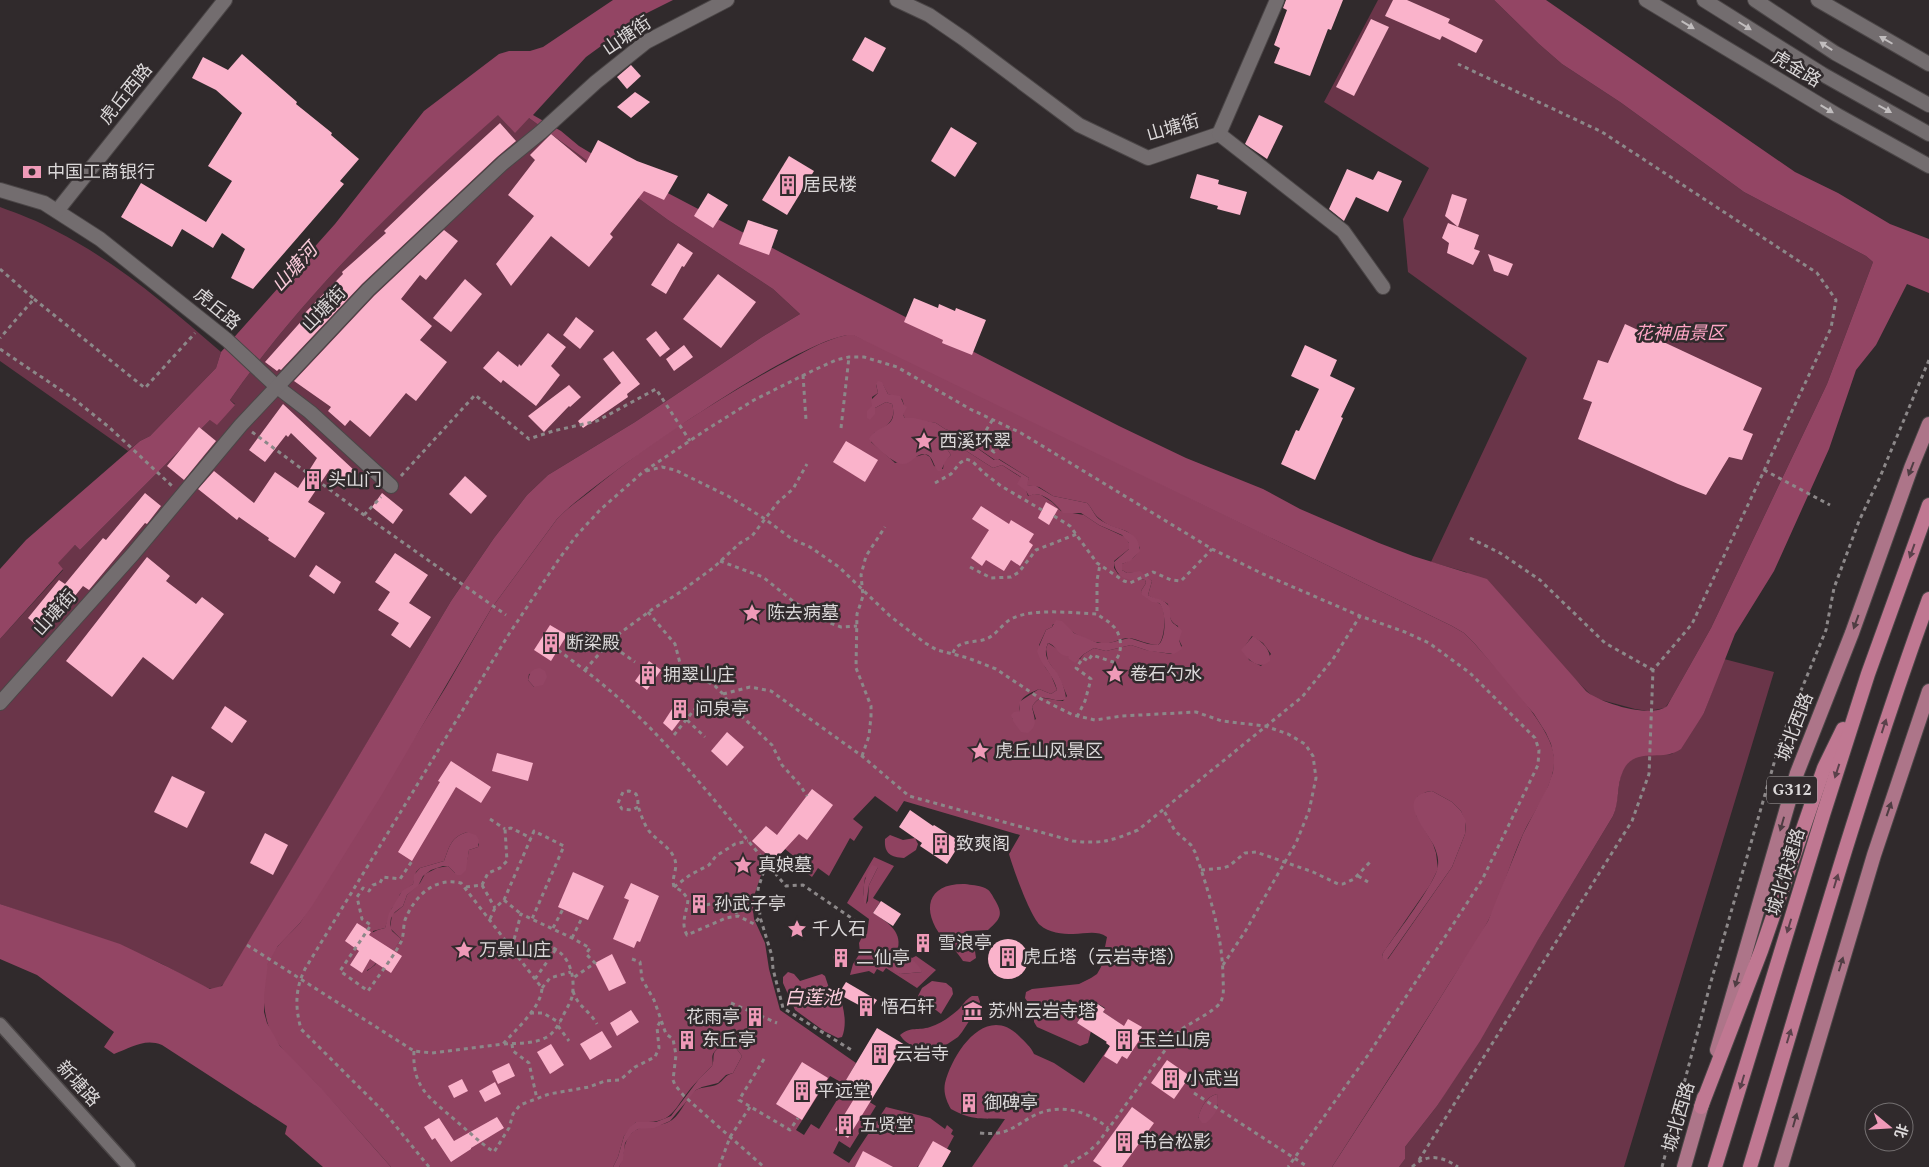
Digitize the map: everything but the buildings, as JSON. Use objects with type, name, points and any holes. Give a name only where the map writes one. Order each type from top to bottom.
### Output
[{"type":"highway","name":"城北快速路","points":[[1716,1167],[1868,674],[1929,505]]},
{"type":"highway","points":[[1750,1167],[1855,816],[1897,686],[1929,599]]},
{"type":"highway","points":[[1701,1107],[1761,951],[1824,768],[1868,674]]},
{"type":"main road","name":"城北西路","points":[[1684,1167],[1797,773],[1852,633],[1911,468],[1929,424]]},
{"type":"main road","points":[[1781,1167],[1874,855],[1929,691]]},
{"type":"street","name":"虎丘西路","points":[[57,211],[225,0]]},
{"type":"street","name":"山塘街","points":[[0,703],[133,554],[241,425],[368,290],[502,163],[596,82],[646,42],[727,0]]},
{"type":"street","name":"山塘街","points":[[898,0],[929,15],[1079,125],[1148,158],[1219,134],[1343,230],[1382,287]]},
{"type":"street","points":[[1219,134],[1277,0]]},
{"type":"street","name":"虎金路","points":[[1646,0],[1837,115],[1929,166]]},
{"type":"street","name":"虎金路","points":[[1704,0],[1822,74],[1929,134]]},
{"type":"street","name":"虎金路","points":[[1755,0],[1835,53],[1929,105]]},
{"type":"street","points":[[1818,0],[1929,64]]},
{"type":"street","name":"虎丘路","points":[[0,190],[44,204],[100,239],[205,321],[276,386],[310,412],[391,486]]},
{"type":"street","name":"新塘路","points":[[0,1024],[129,1167]]},
{"type":"path","points":[[1412,1167],[1419,1160],[1632,821],[1649,774],[1653,670],[1692,624],[1831,328],[1836,300],[1817,272],[1602,132],[1458,64]]},
{"type":"path","points":[[0,269],[34,299],[146,388],[205,321]]},
{"type":"path","points":[[0,338],[34,299]]},
{"type":"path","points":[[0,348],[74,399],[110,428],[182,495]]},
{"type":"path","points":[[841,428],[849,357]]},
{"type":"path","points":[[429,1167],[386,1114],[301,1028],[296,1010],[300,979],[509,634],[577,535],[600,510],[643,472],[690,441],[754,400],[836,360],[849,357],[872,359],[897,367],[970,409],[1010,428],[1212,549],[1263,574],[1360,616],[1405,632],[1429,644],[1470,673],[1535,738],[1540,756],[1538,764],[1482,880],[1368,1055],[1288,1167]]},
{"type":"path","points":[[1662,1167],[1718,957],[1781,739],[1826,630],[1834,588],[1859,521],[1880,477],[1929,360]]},
{"type":"path","points":[[803,375],[806,420]]},
{"type":"path","points":[[364,515],[475,395],[529,439],[553,431],[598,421],[656,389],[690,441]]},
{"type":"path","points":[[982,437],[993,420]]},
{"type":"path","points":[[241,425],[506,615]]},
{"type":"path","points":[[984,446],[994,452],[1010,428]]},
{"type":"path","points":[[935,483],[951,474],[960,462],[966,459],[972,461],[1001,486],[1042,510]]},
{"type":"path","points":[[585,670],[608,643],[648,612],[676,595],[720,561],[740,542],[752,536],[778,502],[793,489],[807,464]]},
{"type":"path","points":[[643,472],[662,467],[688,474],[701,484],[728,496],[765,519],[792,539],[810,547],[839,568],[861,586],[873,600],[908,632],[937,650],[953,653],[996,669],[1041,699],[1077,717],[1095,720],[1122,716],[1196,712],[1222,721],[1265,726],[1288,734],[1305,744],[1313,756],[1316,778],[1309,811],[1299,835],[1284,862],[1246,930],[1223,965]]},
{"type":"path","points":[[1764,470],[1830,504]]},
{"type":"path","points":[[1054,516],[1070,526],[1089,554],[1100,566],[1124,581],[1130,582],[1152,572],[1171,580],[1181,581],[1212,549]]},
{"type":"path","points":[[862,756],[870,726],[871,706],[856,668],[857,614],[863,596],[861,575],[866,556],[885,528]]},
{"type":"path","points":[[970,567],[991,578],[1011,577],[1019,572],[1036,550],[1077,534]]},
{"type":"path","points":[[1470,538],[1500,553],[1540,580],[1605,643],[1653,670]]},
{"type":"path","points":[[720,561],[763,576],[794,602],[826,622],[841,627],[857,626]]},
{"type":"path","points":[[1097,614],[1097,580],[1100,566]]},
{"type":"path","points":[[648,612],[676,644],[678,661],[683,669],[715,686],[724,694],[730,706],[772,746],[782,765],[807,796]]},
{"type":"path","points":[[953,653],[954,649],[960,645],[988,638],[1013,618],[1024,614],[1097,614],[1112,624],[1120,638],[1120,651],[1113,662],[1092,655],[1088,661],[1082,658],[1076,668],[1091,679],[1085,701],[1077,717]]},
{"type":"path","points":[[724,694],[750,687],[771,691],[862,756],[909,796],[1073,841],[1109,842],[1138,830],[1164,811],[1302,697],[1334,659],[1360,616]]},
{"type":"path","points":[[608,643],[635,662]]},
{"type":"path","points":[[558,650],[637,714],[674,754],[786,886],[803,885],[860,924]]},
{"type":"path","points":[[674,735],[694,710],[703,708],[711,702]]},
{"type":"path","points":[[687,720],[705,737]]},
{"type":"path","points":[[638,807],[632,810],[622,809],[618,803],[623,792],[630,791],[636,794],[640,800],[638,807],[648,830],[672,852],[677,868],[672,882],[674,887],[682,891],[688,899],[688,908],[683,921],[683,929],[687,935],[726,918],[738,916]]},
{"type":"path","points":[[1064,1167],[1093,1148],[1173,1036],[1187,1024],[1210,1012],[1220,1004],[1223,994],[1223,965],[1217,922],[1210,897],[1195,852],[1191,845],[1175,831],[1164,811]]},
{"type":"path","points":[[490,819],[505,829],[511,828],[531,838]]},
{"type":"path","points":[[482,885],[488,873],[500,868],[507,861],[505,829]]},
{"type":"path","points":[[490,919],[495,908],[504,900],[534,831],[564,846],[532,919]]},
{"type":"path","points":[[674,887],[690,875],[709,866],[716,856],[725,850],[736,844],[748,841]]},
{"type":"path","points":[[1200,870],[1230,866],[1245,853],[1250,852],[1320,875],[1338,884],[1349,883],[1370,862]]},
{"type":"path","points":[[412,861],[400,879],[383,877],[380,883],[373,885],[369,891],[363,888],[357,897],[362,919],[371,925],[340,971],[368,991],[402,940],[405,920],[420,896],[432,885],[444,881],[461,883],[466,887],[542,988],[542,996],[503,1044]]},
{"type":"path","points":[[766,863],[758,889],[760,917],[772,956],[774,974],[783,1008],[853,1051]]},
{"type":"path","points":[[1358,876],[1368,882]]},
{"type":"path","points":[[466,887],[482,885]]},
{"type":"path","points":[[482,885],[495,908]]},
{"type":"path","points":[[504,900],[521,914],[590,948],[586,954],[595,962],[573,978]]},
{"type":"path","points":[[706,905],[714,903],[729,904],[738,916],[754,924],[760,917]]},
{"type":"path","points":[[553,929],[563,909]]},
{"type":"path","points":[[512,948],[521,914]]},
{"type":"path","points":[[572,938],[582,918]]},
{"type":"path","points":[[247,945],[414,1051],[439,1052],[540,1040],[551,1035],[572,998],[573,978],[567,960],[556,949],[548,945],[538,944],[530,946],[516,954]]},
{"type":"path","points":[[535,979],[556,949]]},
{"type":"path","points":[[632,959],[640,962],[642,980],[654,1000],[660,1022],[666,1034],[673,1039],[676,1055],[673,1080],[675,1085],[684,1096],[764,1167]]},
{"type":"path","points":[[542,988],[550,978],[572,972]]},
{"type":"path","points":[[573,988],[580,1005],[594,1018],[597,1024]]},
{"type":"path","points":[[731,1003],[777,1023]]},
{"type":"path","points":[[530,1013],[543,1014],[558,1024],[569,1041]]},
{"type":"path","points":[[414,1051],[416,1074],[428,1098],[474,1138],[494,1152],[509,1128],[510,1119],[516,1108],[520,1105],[549,1094],[589,1087],[605,1081],[620,1080],[635,1067],[655,1057],[659,1048],[657,1027],[660,1022]]},
{"type":"path","points":[[512,1044],[513,1051],[529,1063],[537,1099]]},
{"type":"path","points":[[764,1059],[739,1100],[790,1130],[798,1118]]},
{"type":"path","points":[[1194,1093],[1308,1167]]},
{"type":"path","points":[[719,1167],[730,1137],[750,1107]]},
{"type":"path","points":[[980,1133],[1003,1133],[1036,1115],[1052,1110],[1079,1111],[1098,1120],[1108,1128]]},
{"type":"path","points":[[1419,1160],[1436,1157],[1443,1158],[1458,1167]]},
{"type":"green space","name":"花神庙景区","points":[[1378,0],[1494,0],[1562,64],[1620,102],[1744,192],[1866,256],[1873,262],[1827,384],[1711,628],[1665,708],[1648,711],[1594,698],[1466,572],[1431,562],[1527,358],[1408,272],[1403,219],[1429,168],[1324,102]]},
{"type":"green space","points":[[498,114],[529,118],[668,220],[773,289],[800,314],[762,337],[635,422],[548,475],[527,495],[494,538],[451,601],[221,986],[215,989],[209,988],[142,955],[0,904],[0,639],[63,570],[57,563],[75,545],[80,550],[210,420],[235,404],[230,400],[290,322],[322,285],[425,180]]},
{"type":"green space","points":[[0,207],[49,227],[79,243],[122,271],[221,352],[216,368],[150,436],[140,441],[128,451],[0,361]]},
{"type":"green space","points":[[1724,659],[1774,672],[1624,1167],[1399,1167],[1405,1159],[1405,1147],[1437,1106],[1613,816],[1622,772],[1627,764],[1634,758],[1644,754],[1672,754],[1704,713]]},
{"type":"shaded area","name":"虎丘山风景区","points":[[854,335],[899,356],[1452,626],[1464,633],[1475,644],[1522,698],[1544,730],[1551,744],[1554,757],[1552,777],[1523,834],[1488,921],[1332,1167],[972,1167],[1005,1119],[972,1117],[951,1109],[946,1097],[945,1083],[955,1058],[963,1046],[983,1028],[995,1025],[1007,1027],[1030,1047],[1034,1054],[1054,1063],[1084,1083],[1110,1046],[1106,1043],[1119,1023],[1103,1012],[1105,1008],[1092,1000],[1077,1023],[1091,1031],[1088,1043],[1080,1046],[1037,1027],[1034,1022],[1034,1018],[1044,1012],[1067,1010],[1066,1003],[1034,1005],[1029,1004],[1025,998],[1026,992],[1032,989],[1079,984],[1097,974],[1101,967],[1107,937],[1095,933],[1064,934],[1047,930],[1040,925],[1027,902],[1009,854],[1020,835],[904,801],[897,812],[875,796],[853,819],[863,827],[854,841],[850,838],[829,876],[818,868],[812,877],[799,867],[801,862],[785,849],[761,875],[755,893],[754,919],[765,943],[769,969],[780,1010],[856,1063],[844,1084],[830,1076],[796,1130],[804,1135],[811,1124],[819,1129],[845,1087],[876,1106],[850,1148],[839,1141],[833,1153],[849,1163],[886,1107],[930,1118],[945,1129],[947,1125],[953,1130],[951,1134],[954,1136],[947,1149],[951,1151],[942,1167],[925,1167],[920,1164],[917,1167],[619,1167],[626,1143],[634,1131],[644,1127],[667,1123],[679,1113],[696,1090],[715,1085],[733,1073],[742,1056],[736,1048],[727,1046],[720,1047],[715,1051],[712,1056],[712,1066],[691,1088],[670,1115],[657,1121],[636,1122],[624,1136],[613,1167],[391,1167],[273,1036],[266,1019],[264,997],[265,976],[270,958],[280,944],[300,923],[446,687],[491,609],[557,519],[619,468],[685,422],[778,366],[820,344],[838,337]],"holes":[[[876,384],[883,385],[888,394],[902,399],[904,405],[903,415],[905,418],[936,423],[954,432],[995,460],[999,459],[1029,478],[1026,485],[1039,487],[1053,496],[1087,503],[1096,516],[1112,526],[1127,531],[1136,540],[1140,548],[1133,558],[1122,564],[1122,570],[1127,573],[1135,572],[1141,574],[1152,581],[1148,595],[1168,604],[1171,620],[1178,626],[1179,640],[1182,646],[1171,654],[1146,650],[1131,645],[1106,651],[1094,648],[1080,659],[1068,656],[1048,643],[1046,649],[1048,661],[1059,677],[1067,696],[1063,701],[1046,698],[1035,702],[1032,707],[1036,719],[1020,729],[1012,718],[1020,711],[1020,703],[1024,697],[1039,689],[1051,694],[1057,690],[1051,675],[1045,667],[1039,645],[1046,630],[1052,627],[1053,624],[1064,624],[1073,632],[1091,641],[1109,643],[1128,638],[1158,645],[1164,631],[1164,612],[1162,607],[1157,602],[1146,597],[1141,591],[1146,583],[1145,580],[1118,574],[1114,568],[1114,561],[1129,549],[1129,543],[1125,537],[1099,525],[1084,515],[1061,511],[1041,495],[1034,494],[1028,496],[1022,478],[1002,465],[993,468],[954,443],[948,446],[947,449],[951,455],[944,462],[943,469],[934,466],[930,457],[925,454],[895,463],[871,442],[874,433],[887,425],[892,419],[893,414],[892,404],[886,402],[875,408],[875,414],[872,407],[872,397],[878,393]],[[1252,636],[1263,643],[1271,654],[1261,666],[1249,660],[1245,646]],[[545,671],[534,687],[528,680],[529,674]],[[1432,791],[1452,802],[1461,811],[1466,824],[1465,834],[1452,867],[1388,959],[1382,957],[1383,953],[1430,885],[1438,869],[1433,844],[1416,815],[1417,797]],[[467,832],[479,844],[478,847],[469,850],[467,860],[455,873],[448,866],[437,868],[425,874],[420,883],[407,895],[403,906],[392,915],[390,928],[401,939],[394,949],[387,945],[375,965],[367,971],[373,931],[385,928],[392,908],[397,903],[400,894],[413,884],[416,872],[420,868],[444,861],[451,843],[457,837]],[[1217,1094],[1218,1107],[1198,1118],[1203,1106],[1210,1097]],[[970,1096],[975,1099],[976,1104],[973,1109],[967,1110],[961,1102],[964,1097]]]},
{"type":"shaded area","points":[[890,835],[903,840],[915,838],[918,844],[916,850],[904,858],[892,856],[887,851],[885,844],[885,839]]},
{"type":"shaded area","points":[[874,857],[894,866],[873,898],[880,902],[873,913],[892,927],[898,936],[898,948],[912,958],[916,956],[936,970],[917,988],[886,968],[883,972],[877,969],[874,974],[869,971],[850,975],[853,964],[860,953],[859,943],[862,937],[867,934],[869,919],[847,903]],"holes":[[[878,867],[869,885],[868,901],[866,904],[863,893],[865,878]],[[885,950],[922,972],[900,974],[891,966]]]},
{"type":"shaded area","points":[[965,884],[980,886],[988,890],[998,905],[1000,913],[998,920],[988,930],[967,931],[963,936],[975,951],[976,958],[970,962],[963,961],[942,937],[935,927],[930,908],[931,900],[935,893],[942,888]]},
{"type":"shaded area","points":[[972,996],[978,996],[980,1002],[962,1032],[958,1037],[934,1053],[911,1045],[900,1035],[911,1030],[934,1026],[948,1018]]},
{"type":"water","points":[[613,0],[673,0],[645,14],[586,57],[533,115],[561,131],[579,146],[624,173],[662,190],[1119,426],[1186,458],[1263,489],[1300,509],[1379,543],[1413,556],[1487,579],[1586,691],[1602,700],[1626,708],[1650,711],[1660,710],[1667,706],[1711,628],[1827,384],[1873,262],[1866,256],[1744,192],[1620,102],[1562,64],[1494,0],[1546,0],[1795,172],[1838,193],[1890,224],[1929,239],[1929,293],[1907,284],[1876,345],[1856,370],[1829,449],[1774,571],[1735,634],[1704,713],[1681,749],[1666,755],[1642,756],[1628,763],[1619,782],[1617,805],[1613,816],[1480,1041],[1437,1106],[1405,1147],[1405,1159],[1399,1167],[1332,1167],[1488,921],[1523,834],[1548,786],[1553,772],[1554,758],[1551,744],[1534,714],[1475,644],[1464,633],[1452,626],[853,335],[829,340],[794,356],[750,381],[655,443],[578,500],[557,519],[491,609],[381,796],[312,906],[300,923],[278,946],[268,963],[264,1012],[267,1023],[280,1046],[322,1089],[391,1167],[323,1167],[285,1134],[287,1126],[162,1045],[143,1043],[114,1054],[104,1047],[114,1032],[37,975],[0,959],[0,904],[120,944],[210,989],[222,986],[451,601],[494,538],[527,495],[548,475],[635,422],[762,337],[800,314],[773,289],[668,220],[529,118],[515,133],[498,115],[425,181],[355,250],[290,322],[259,361],[230,400],[235,405],[217,425],[210,420],[80,550],[75,545],[58,563],[63,569],[0,639],[0,569],[26,540],[140,441],[150,436],[216,368],[221,352],[335,224],[424,111],[499,54],[509,51],[530,51],[543,47]]},
{"type":"water","points":[[878,381],[882,382],[888,394],[900,396],[907,407],[903,415],[905,418],[936,423],[954,432],[994,460],[998,459],[1029,478],[1027,485],[1036,486],[1053,496],[1087,503],[1099,519],[1131,533],[1139,543],[1140,551],[1130,561],[1122,564],[1122,570],[1127,573],[1140,571],[1152,581],[1148,595],[1163,601],[1169,606],[1171,620],[1182,631],[1179,640],[1182,649],[1174,654],[1149,651],[1131,645],[1106,651],[1094,648],[1075,663],[1048,643],[1046,649],[1047,658],[1060,678],[1065,690],[1066,699],[1043,698],[1036,701],[1032,707],[1035,721],[1034,727],[1028,733],[1021,732],[1011,715],[1014,712],[1020,711],[1019,702],[1039,689],[1051,694],[1057,690],[1037,651],[1046,630],[1052,627],[1056,620],[1062,621],[1074,633],[1098,643],[1109,643],[1129,638],[1158,645],[1161,642],[1164,631],[1164,618],[1161,607],[1159,603],[1152,602],[1142,595],[1141,591],[1146,583],[1145,580],[1128,580],[1117,572],[1114,562],[1129,549],[1129,543],[1122,535],[1099,525],[1081,513],[1063,513],[1048,498],[1039,495],[1029,496],[1017,484],[1021,477],[1002,465],[993,468],[954,443],[947,449],[951,455],[941,471],[938,471],[928,455],[924,454],[903,464],[895,462],[869,439],[873,434],[890,423],[893,412],[892,404],[886,402],[875,408],[875,414],[870,420],[867,418],[867,411],[872,406],[871,400],[878,393],[876,384]]},
{"type":"water","points":[[1253,636],[1263,643],[1269,653],[1270,661],[1266,664],[1258,665],[1254,663],[1241,650]]},
{"type":"water","points":[[540,668],[545,671],[547,677],[543,685],[534,687],[528,680],[529,675],[531,671]]},
{"type":"water","points":[[1432,791],[1452,802],[1461,811],[1466,821],[1465,834],[1452,867],[1386,961],[1382,957],[1383,953],[1431,884],[1438,866],[1438,857],[1435,849],[1415,813],[1414,805],[1415,799],[1421,794]]},
{"type":"water","points":[[467,832],[476,835],[479,840],[478,847],[469,850],[466,870],[461,875],[457,875],[448,866],[443,866],[431,870],[423,876],[418,886],[407,895],[403,906],[391,918],[390,925],[392,931],[401,939],[394,950],[387,946],[374,965],[363,971],[360,950],[372,933],[385,928],[389,913],[402,891],[413,884],[414,875],[420,868],[444,861],[449,847],[454,840]]},
{"type":"water","points":[[872,865],[878,867],[869,885],[866,904],[864,903],[863,893],[865,879]]},
{"type":"water","points":[[885,948],[911,959],[922,972],[900,974],[894,971]]},
{"type":"water","name":"白莲池","points":[[788,972],[794,974],[800,981],[822,974],[825,976],[829,988],[838,991],[845,1020],[842,1037],[838,1038],[824,1031],[795,1010],[783,983],[783,977]]},
{"type":"water","points":[[932,981],[946,983],[952,988],[953,994],[941,1014],[918,996],[922,988]]},
{"type":"water","points":[[723,1046],[736,1048],[742,1056],[733,1073],[726,1075],[718,1083],[696,1090],[670,1121],[654,1128],[638,1129],[632,1133],[625,1143],[623,1160],[619,1167],[613,1167],[624,1136],[630,1127],[636,1122],[656,1122],[671,1116],[699,1079],[712,1066],[716,1050]]},
{"type":"water","points":[[1217,1094],[1218,1103],[1215,1114],[1206,1123],[1202,1123],[1198,1117],[1203,1106],[1210,1097]]},
{"type":"place","name":"中国工商银行","points":[[32,172]]},
{"type":"place","name":"居民楼","points":[[788,185]]},
{"type":"place","name":"西溪环翠","points":[[924,441]]},
{"type":"place","name":"头山门","points":[[313,480]]},
{"type":"place","name":"陈去病墓","points":[[752,613]]},
{"type":"place","name":"断梁殿","points":[[551,643]]},
{"type":"place","name":"卷石勺水","points":[[1115,674]]},
{"type":"place","name":"拥翠山庄","points":[[648,675]]},
{"type":"place","name":"问泉亭","points":[[680,709]]},
{"type":"place","name":"虎丘山风景区","points":[[980,751]]},
{"type":"place","name":"致爽阁","points":[[941,844]]},
{"type":"place","name":"真娘墓","points":[[743,865]]},
{"type":"place","name":"孙武子亭","points":[[699,904]]},
{"type":"place","name":"千人石","points":[[797,929]]},
{"type":"place","name":"雪浪亭","points":[[923,943]]},
{"type":"place","name":"万景山庄","points":[[464,950]]},
{"type":"place","name":"虎丘塔（云岩寺塔）","points":[[1008,957]]},
{"type":"place","name":"二仙亭","points":[[841,958]]},
{"type":"place","name":"悟石轩","points":[[866,1007]]},
{"type":"place","name":"苏州云岩寺塔","points":[[973,1011]]},
{"type":"place","name":"花雨亭","points":[[755,1017]]},
{"type":"place","name":"东丘亭","points":[[687,1040]]},
{"type":"place","name":"玉兰山房","points":[[1124,1040]]},
{"type":"place","name":"云岩寺","points":[[880,1054]]},
{"type":"place","name":"小武当","points":[[1171,1079]]},
{"type":"place","name":"平远堂","points":[[802,1091]]},
{"type":"place","name":"御碑亭","points":[[969,1103]]},
{"type":"place","name":"五贤堂","points":[[845,1125]]},
{"type":"place","name":"书台松影","points":[[1124,1142]]},
{"type":"water label","name":"山塘河","points":[[295,268]]}]
